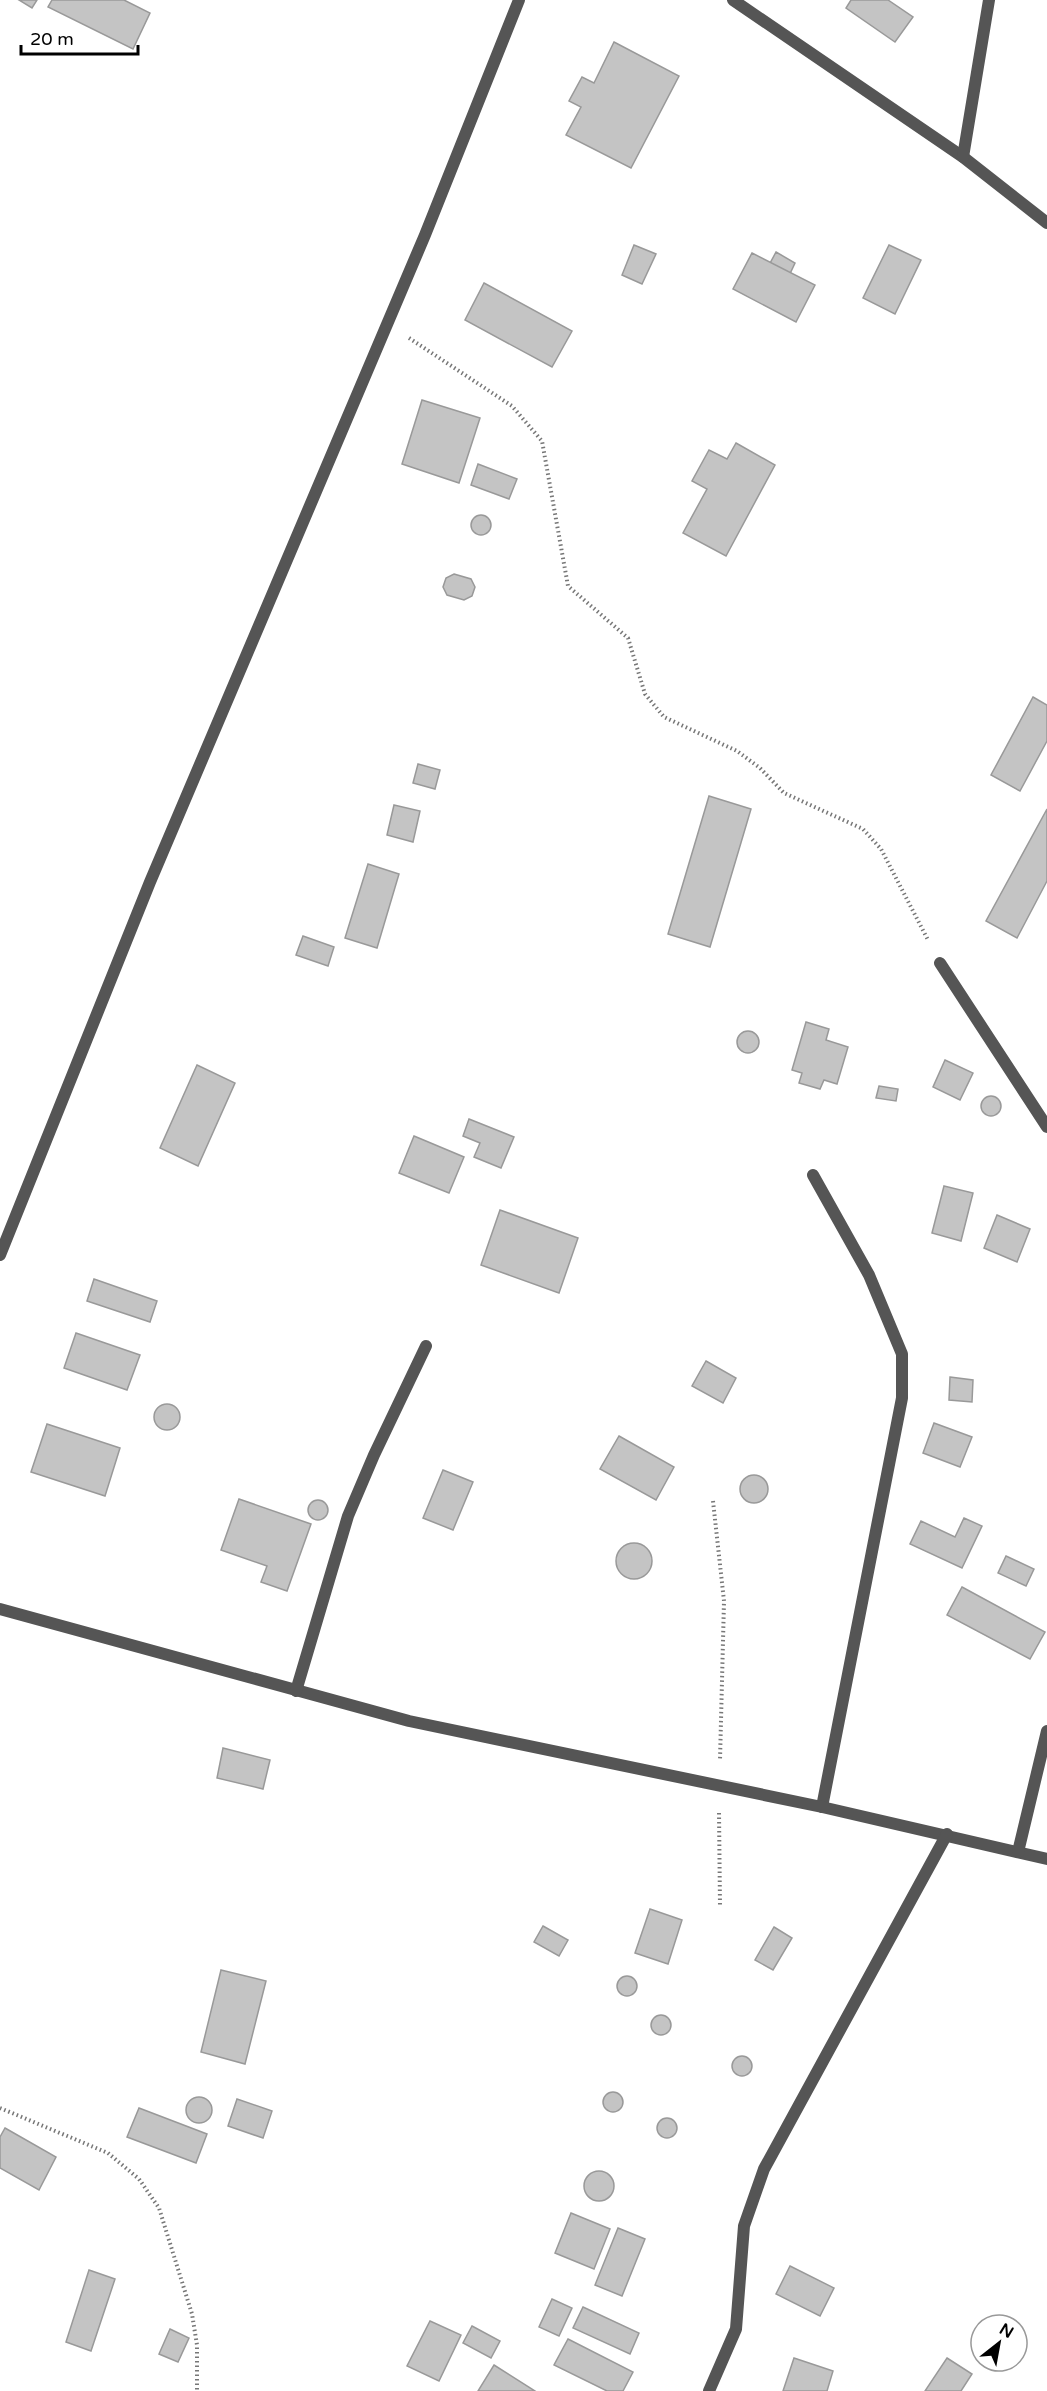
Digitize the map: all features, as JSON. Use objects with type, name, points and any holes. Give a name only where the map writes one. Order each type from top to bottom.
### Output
[{"type":"street","points":[[0,1255],[150,882],[391,314],[519,0]]},
{"type":"street","points":[[733,0],[963,157],[1047,223]]},
{"type":"street","points":[[963,157],[989,0]]},
{"type":"street","points":[[940,963],[1047,1127]]},
{"type":"street","points":[[813,1175],[869,1275],[902,1354],[902,1398],[822,1807]]},
{"type":"street","points":[[296,1691],[348,1516],[374,1455],[426,1346]]},
{"type":"street","points":[[0,1609],[409,1722],[822,1807],[947,1834],[1047,1859]]},
{"type":"street","points":[[1018,1852],[1047,1731]]},
{"type":"street","points":[[709,2391],[736,2329],[744,2226],[764,2169],[947,1834]]},
{"type":"path","points":[[391,314],[401,333],[512,406],[542,441],[568,586],[628,638],[645,694],[664,717],[736,751],[760,768],[784,793],[863,829],[881,849],[940,963]]},
{"type":"path","points":[[713,1501],[724,1601],[719,1785],[720,1906]]},
{"type":"path","points":[[0,2108],[108,2153],[139,2179],[159,2208],[192,2314],[197,2345],[197,2391]]},
{"type":"building","points":[[19,0],[37,0],[32,8]]},
{"type":"building","points":[[52,0],[124,0],[150,13],[133,49],[48,7]]},
{"type":"building","points":[[851,0],[888,0],[913,17],[895,42],[846,8]]},
{"type":"building","points":[[614,42],[679,76],[631,168],[566,135],[581,107],[569,101],[582,77],[594,83]]},
{"type":"building","points":[[634,245],[656,254],[642,284],[622,275]]},
{"type":"building","points":[[889,245],[921,260],[895,314],[863,298]]},
{"type":"building","points":[[776,252],[795,263],[788,278],[768,267]]},
{"type":"building","points":[[752,253],[815,285],[796,322],[733,289]]},
{"type":"building","points":[[484,283],[572,331],[552,367],[465,320]]},
{"type":"building","points":[[422,400],[480,418],[459,483],[402,464]]},
{"type":"building","points":[[736,443],[775,465],[726,556],[683,533],[707,489],[692,481],[709,450],[727,459]]},
{"type":"building","points":[[478,464],[517,479],[509,499],[471,485]]},
{"type":"building","points":[[477,515],[485,515],[491,521],[491,529],[485,535],[477,535],[471,529],[471,521]]},
{"type":"building","points":[[454,574],[471,579],[475,587],[472,596],[464,600],[447,595],[443,587],[446,578]]},
{"type":"building","points":[[1033,697],[1047,705],[1047,741],[1020,791],[991,775]]},
{"type":"building","points":[[418,764],[440,770],[435,789],[413,783]]},
{"type":"building","points":[[709,796],[751,809],[710,947],[668,934]]},
{"type":"building","points":[[394,805],[420,811],[413,842],[387,835]]},
{"type":"building","points":[[1047,809],[1047,881],[1017,938],[986,921]]},
{"type":"building","points":[[368,864],[399,874],[377,948],[345,938]]},
{"type":"building","points":[[303,936],[334,947],[328,966],[296,955]]},
{"type":"building","points":[[806,1022],[829,1029],[826,1040],[848,1047],[837,1084],[824,1080],[820,1089],[799,1083],[802,1073],[792,1070]]},
{"type":"building","points":[[748,1031],[756,1034],[759,1042],[756,1050],[748,1053],[740,1050],[737,1042],[740,1034]]},
{"type":"building","points":[[945,1060],[973,1073],[960,1100],[933,1087]]},
{"type":"building","points":[[197,1065],[235,1083],[198,1166],[160,1148]]},
{"type":"building","points":[[879,1086],[898,1089],[896,1101],[876,1098]]},
{"type":"building","points":[[991,1096],[998,1099],[1001,1106],[998,1113],[991,1116],[984,1113],[981,1106],[984,1099]]},
{"type":"building","points":[[469,1119],[514,1137],[501,1168],[474,1157],[480,1143],[463,1136]]},
{"type":"building","points":[[414,1136],[464,1157],[449,1193],[399,1173]]},
{"type":"building","points":[[944,1186],[973,1193],[961,1241],[932,1233]]},
{"type":"building","points":[[500,1210],[578,1238],[559,1293],[481,1265]]},
{"type":"building","points":[[997,1215],[1030,1229],[1017,1262],[984,1248]]},
{"type":"building","points":[[94,1279],[157,1301],[150,1322],[87,1301]]},
{"type":"building","points":[[76,1333],[140,1355],[127,1390],[64,1368]]},
{"type":"building","points":[[706,1361],[736,1378],[723,1403],[692,1386]]},
{"type":"building","points":[[950,1377],[973,1380],[972,1402],[949,1400]]},
{"type":"building","points":[[167,1404],[176,1408],[180,1417],[176,1426],[167,1430],[158,1426],[154,1417],[158,1408]]},
{"type":"building","points":[[934,1423],[972,1437],[960,1467],[923,1453]]},
{"type":"building","points":[[47,1424],[120,1448],[105,1496],[31,1472]]},
{"type":"building","points":[[619,1436],[674,1467],[656,1500],[600,1469]]},
{"type":"building","points":[[443,1470],[473,1482],[453,1530],[423,1518]]},
{"type":"building","points":[[754,1475],[764,1479],[768,1489],[764,1499],[754,1503],[744,1499],[740,1489],[744,1479]]},
{"type":"building","points":[[239,1499],[311,1524],[287,1591],[261,1582],[267,1566],[221,1550]]},
{"type":"building","points":[[318,1500],[325,1503],[328,1510],[325,1517],[318,1520],[311,1517],[308,1510],[311,1503]]},
{"type":"building","points":[[964,1518],[982,1526],[962,1568],[910,1544],[921,1521],[955,1537]]},
{"type":"building","points":[[634,1543],[647,1548],[652,1561],[647,1574],[634,1579],[621,1574],[616,1561],[621,1548]]},
{"type":"building","points":[[1006,1556],[1034,1569],[1026,1586],[998,1573]]},
{"type":"building","points":[[962,1587],[1045,1632],[1030,1659],[947,1615]]},
{"type":"building","points":[[223,1748],[270,1760],[263,1789],[217,1778]]},
{"type":"building","points":[[650,1909],[682,1920],[668,1964],[635,1953]]},
{"type":"building","points":[[543,1926],[568,1940],[559,1956],[534,1942]]},
{"type":"building","points":[[774,1927],[792,1938],[773,1970],[755,1960]]},
{"type":"building","points":[[221,1970],[266,1981],[245,2064],[201,2052]]},
{"type":"building","points":[[627,1976],[634,1979],[637,1986],[634,1993],[627,1996],[620,1993],[617,1986],[620,1979]]},
{"type":"building","points":[[661,2015],[668,2018],[671,2025],[668,2032],[661,2035],[654,2032],[651,2025],[654,2018]]},
{"type":"building","points":[[742,2056],[749,2059],[752,2066],[749,2073],[742,2076],[735,2073],[732,2066],[735,2059]]},
{"type":"building","points":[[613,2092],[620,2095],[623,2102],[620,2109],[613,2112],[606,2109],[603,2102],[606,2095]]},
{"type":"building","points":[[199,2097],[208,2101],[212,2110],[208,2119],[199,2123],[190,2119],[186,2110],[190,2101]]},
{"type":"building","points":[[237,2099],[272,2111],[263,2138],[228,2126]]},
{"type":"building","points":[[139,2108],[207,2134],[196,2163],[127,2137]]},
{"type":"building","points":[[667,2118],[674,2121],[677,2128],[674,2135],[667,2138],[660,2135],[657,2128],[660,2121]]},
{"type":"building","points":[[5,2128],[56,2157],[39,2190],[0,2168],[0,2137]]},
{"type":"building","points":[[599,2171],[605,2172],[613,2180],[613,2192],[605,2200],[599,2201],[593,2200],[585,2192],[584,2186],[585,2180],[593,2172]]},
{"type":"building","points":[[571,2213],[610,2229],[594,2269],[555,2253]]},
{"type":"building","points":[[618,2228],[645,2239],[622,2296],[595,2285]]},
{"type":"building","points":[[790,2266],[834,2288],[820,2316],[776,2294]]},
{"type":"building","points":[[89,2270],[115,2279],[91,2351],[66,2342]]},
{"type":"building","points":[[552,2299],[572,2308],[559,2336],[539,2327]]},
{"type":"building","points":[[583,2307],[639,2333],[630,2354],[573,2328]]},
{"type":"building","points":[[430,2321],[461,2335],[439,2381],[407,2366]]},
{"type":"building","points":[[472,2326],[500,2341],[491,2358],[463,2343]]},
{"type":"building","points":[[170,2329],[189,2338],[178,2362],[159,2354]]},
{"type":"building","points":[[568,2339],[633,2372],[623,2391],[607,2391],[554,2365]]},
{"type":"building","points":[[794,2358],[833,2371],[827,2391],[783,2391]]},
{"type":"building","points":[[947,2358],[972,2374],[961,2391],[925,2391]]},
{"type":"building","points":[[494,2365],[535,2391],[478,2391]]}]
